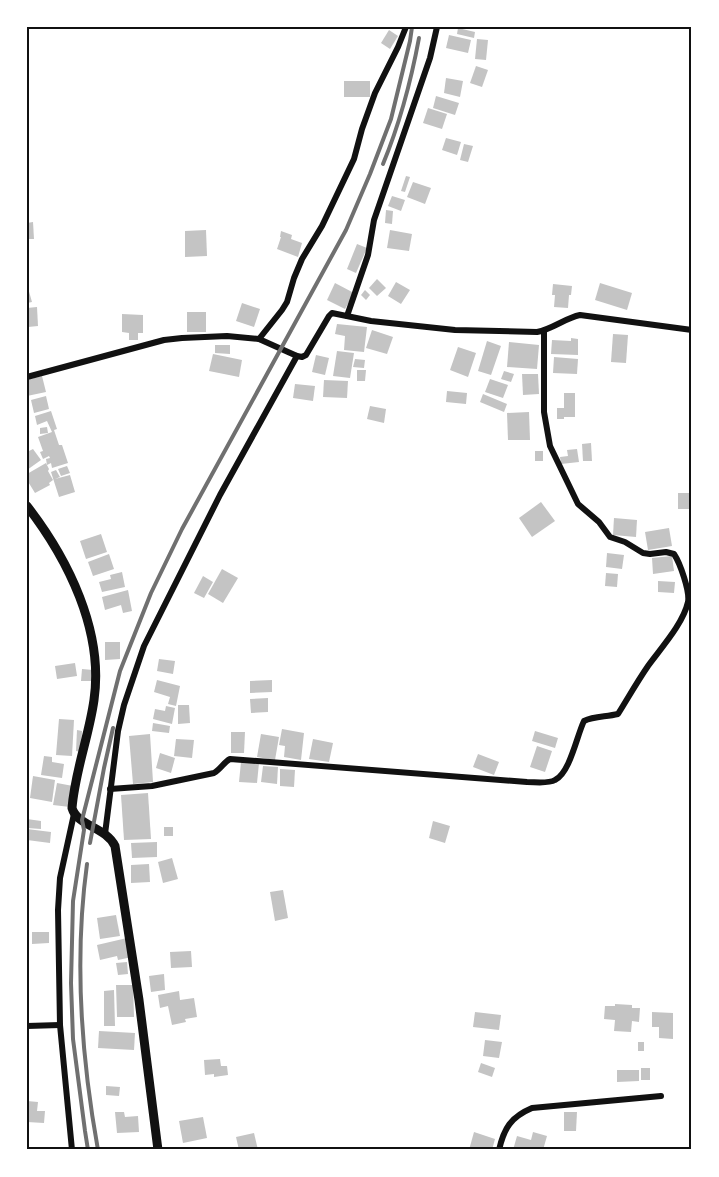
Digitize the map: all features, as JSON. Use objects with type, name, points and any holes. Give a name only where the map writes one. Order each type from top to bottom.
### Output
[{"type":"main road","points":[[27,506],[58,554],[82,602],[95,651],[95,691],[72,810],[74,814],[105,834],[113,842],[116,851],[139,1000],[158,1150]]},
{"type":"street","points":[[259,339],[287,302],[302,259],[322,226],[349,170],[375,93],[406,27]]},
{"type":"street","points":[[347,316],[366,262],[374,220],[430,58],[437,27]]},
{"type":"street","points":[[27,377],[164,340],[201,337],[228,336],[259,339],[302,357],[306,355],[332,313],[371,321],[455,330],[537,332],[580,315],[692,330]]},
{"type":"street","points":[[110,789],[152,786],[214,773],[230,759],[527,782],[549,782],[557,779],[576,747],[579,730],[584,721],[618,714],[682,618],[688,601],[688,588],[674,554],[643,553],[625,542],[610,537],[599,522],[578,504],[549,446],[544,412],[543,331]]},
{"type":"street","points":[[105,834],[121,718],[144,646],[220,495],[297,356]]},
{"type":"street","points":[[72,1150],[60,1025],[57,910],[63,864],[74,814]]},
{"type":"street","points":[[27,1026],[60,1025]]},
{"type":"street","points":[[499,1150],[502,1137],[512,1120],[532,1108],[661,1096]]},
{"type":"building","points":[[458,28],[475,32],[474,38],[457,34]]},
{"type":"building","points":[[389,30],[398,36],[390,49],[381,43]]},
{"type":"building","points":[[449,35],[471,40],[468,53],[446,48]]},
{"type":"building","points":[[477,39],[488,40],[486,60],[475,59]]},
{"type":"building","points":[[476,66],[488,70],[482,87],[470,83]]},
{"type":"building","points":[[446,78],[463,81],[460,97],[444,93]]},
{"type":"building","points":[[344,81],[370,81],[370,97],[344,97]]},
{"type":"building","points":[[436,96],[459,103],[455,115],[433,108]]},
{"type":"building","points":[[428,108],[447,114],[442,129],[423,123]]},
{"type":"building","points":[[446,138],[461,142],[457,155],[442,150]]},
{"type":"building","points":[[464,144],[473,146],[468,162],[460,160]]},
{"type":"building","points":[[406,176],[410,177],[405,192],[401,191]]},
{"type":"building","points":[[413,182],[431,188],[425,204],[407,197]]},
{"type":"building","points":[[392,196],[405,200],[401,211],[388,206]]},
{"type":"building","points":[[386,210],[393,211],[392,224],[385,223]]},
{"type":"building","points":[[33,222],[34,239],[27,239],[27,223]]},
{"type":"building","points":[[206,230],[207,256],[185,257],[185,231]]},
{"type":"building","points":[[390,230],[412,234],[409,251],[387,248]]},
{"type":"building","points":[[281,231],[292,235],[291,239],[302,243],[298,257],[277,249]]},
{"type":"building","points":[[357,244],[367,248],[356,273],[347,269]]},
{"type":"building","points":[[377,279],[386,288],[377,296],[369,288]]},
{"type":"building","points":[[396,282],[410,290],[401,304],[388,296]]},
{"type":"building","points":[[335,283],[354,293],[345,309],[327,300]]},
{"type":"building","points":[[600,283],[632,293],[627,310],[595,300]]},
{"type":"building","points":[[553,284],[572,286],[568,308],[554,307]]},
{"type":"building","points":[[27,289],[32,302],[27,303]]},
{"type":"building","points":[[365,290],[370,295],[366,300],[361,295]]},
{"type":"building","points":[[242,303],[260,309],[254,327],[236,321]]},
{"type":"building","points":[[37,307],[38,326],[28,327],[27,308]]},
{"type":"building","points":[[187,312],[206,312],[206,332],[187,332]]},
{"type":"building","points":[[122,314],[143,315],[143,333],[138,333],[138,340],[129,340],[129,333],[122,332]]},
{"type":"building","points":[[337,324],[367,327],[364,352],[344,350],[345,336],[335,334]]},
{"type":"building","points":[[372,330],[393,337],[387,354],[366,348]]},
{"type":"building","points":[[613,334],[628,335],[626,363],[611,362]]},
{"type":"building","points":[[571,338],[578,339],[578,355],[551,354],[552,340],[571,341]]},
{"type":"building","points":[[487,341],[501,346],[491,375],[478,371]]},
{"type":"building","points":[[509,342],[539,345],[537,369],[507,367]]},
{"type":"building","points":[[215,345],[230,345],[230,354],[215,353]]},
{"type":"building","points":[[458,347],[476,353],[468,377],[450,370]]},
{"type":"building","points":[[337,351],[354,353],[350,378],[333,376]]},
{"type":"building","points":[[213,354],[242,360],[239,377],[209,371]]},
{"type":"building","points":[[316,355],[329,358],[325,375],[312,372]]},
{"type":"building","points":[[554,357],[578,359],[577,374],[553,373]]},
{"type":"building","points":[[355,359],[365,360],[364,368],[353,367]]},
{"type":"building","points":[[357,370],[366,370],[365,381],[357,381]]},
{"type":"building","points":[[504,371],[514,374],[511,382],[501,379]]},
{"type":"building","points":[[522,374],[538,374],[539,394],[523,395]]},
{"type":"building","points":[[42,376],[46,392],[27,396],[27,380]]},
{"type":"building","points":[[490,379],[508,385],[503,398],[485,392]]},
{"type":"building","points":[[324,380],[348,381],[347,398],[323,397]]},
{"type":"building","points":[[295,384],[315,386],[313,401],[293,398]]},
{"type":"building","points":[[447,391],[467,393],[466,404],[446,402]]},
{"type":"building","points":[[564,393],[575,393],[575,417],[557,419],[557,408],[564,408]]},
{"type":"building","points":[[483,394],[507,404],[504,412],[480,402]]},
{"type":"building","points":[[46,396],[49,409],[34,413],[31,400]]},
{"type":"building","points":[[370,406],[386,409],[384,423],[367,419]]},
{"type":"building","points":[[51,411],[57,429],[54,430],[68,463],[52,468],[51,463],[47,465],[46,459],[50,458],[49,456],[43,459],[38,437],[52,432],[47,421],[37,425],[35,416]]},
{"type":"building","points":[[529,412],[530,440],[508,440],[507,413]]},
{"type":"building","points":[[47,427],[48,433],[40,434],[40,428]]},
{"type":"building","points":[[591,443],[592,461],[583,461],[582,444]]},
{"type":"building","points":[[33,449],[41,460],[27,470],[27,452]]},
{"type":"building","points":[[577,449],[579,462],[561,464],[560,457],[568,456],[567,450]]},
{"type":"building","points":[[535,451],[543,451],[543,461],[535,461]]},
{"type":"building","points":[[46,463],[53,480],[49,483],[50,485],[35,493],[27,480],[27,474]]},
{"type":"building","points":[[67,466],[70,473],[61,476],[58,469]]},
{"type":"building","points":[[56,470],[60,477],[55,479],[70,475],[75,492],[59,497],[51,472]]},
{"type":"building","points":[[678,493],[692,493],[692,509],[678,509]]},
{"type":"building","points":[[541,502],[555,521],[532,537],[519,518]]},
{"type":"building","points":[[614,518],[637,520],[636,537],[613,535]]},
{"type":"building","points":[[669,528],[672,546],[648,550],[645,532]]},
{"type":"building","points":[[101,534],[107,552],[86,559],[80,541]]},
{"type":"building","points":[[607,553],[624,555],[622,569],[606,567]]},
{"type":"building","points":[[109,554],[114,569],[93,576],[88,562]]},
{"type":"building","points":[[672,556],[674,571],[653,574],[652,558]]},
{"type":"building","points":[[222,569],[238,578],[223,603],[208,594]]},
{"type":"building","points":[[122,572],[125,587],[102,592],[99,582],[111,579],[110,575]]},
{"type":"building","points":[[606,573],[618,574],[617,587],[605,586]]},
{"type":"building","points":[[203,576],[213,582],[204,598],[194,593]]},
{"type":"building","points":[[658,581],[675,582],[674,593],[658,592]]},
{"type":"building","points":[[128,590],[132,611],[123,613],[121,605],[105,610],[102,597]]},
{"type":"building","points":[[105,642],[120,642],[120,659],[105,660]]},
{"type":"building","points":[[159,659],[175,661],[173,674],[157,671]]},
{"type":"building","points":[[75,663],[77,676],[57,679],[55,666]]},
{"type":"building","points":[[82,669],[93,670],[93,681],[81,681]]},
{"type":"building","points":[[157,680],[180,686],[176,706],[168,704],[170,697],[154,692]]},
{"type":"building","points":[[272,680],[272,692],[250,693],[250,681]]},
{"type":"building","points":[[268,698],[268,712],[251,713],[250,699]]},
{"type":"building","points":[[178,705],[189,705],[190,723],[178,724]]},
{"type":"building","points":[[166,706],[175,708],[172,724],[153,719],[155,709],[165,711]]},
{"type":"building","points":[[59,719],[74,720],[72,756],[56,755]]},
{"type":"building","points":[[153,723],[170,726],[169,733],[152,731]]},
{"type":"building","points":[[282,729],[304,733],[301,760],[284,757],[285,746],[279,745]]},
{"type":"building","points":[[77,730],[82,731],[81,752],[76,751]]},
{"type":"building","points":[[535,731],[558,738],[555,748],[532,741]]},
{"type":"building","points":[[231,732],[245,732],[244,753],[231,753]]},
{"type":"building","points":[[150,734],[153,782],[133,784],[129,736]]},
{"type":"building","points":[[261,734],[279,737],[275,760],[257,757]]},
{"type":"building","points":[[176,739],[194,740],[192,758],[174,756]]},
{"type":"building","points":[[313,739],[333,743],[329,762],[309,759]]},
{"type":"building","points":[[537,746],[552,751],[545,772],[530,767]]},
{"type":"building","points":[[160,753],[175,758],[171,773],[156,768]]},
{"type":"building","points":[[478,754],[499,762],[494,775],[473,767]]},
{"type":"building","points":[[44,756],[52,757],[52,762],[64,764],[62,778],[41,775]]},
{"type":"building","points":[[241,762],[259,763],[257,783],[239,782]]},
{"type":"building","points":[[263,766],[278,767],[277,784],[261,782]]},
{"type":"building","points":[[280,769],[295,770],[294,787],[280,786]]},
{"type":"building","points":[[33,776],[55,780],[52,802],[30,798]]},
{"type":"building","points":[[57,783],[73,786],[70,807],[53,805]]},
{"type":"building","points":[[148,793],[151,839],[124,840],[121,795]]},
{"type":"building","points":[[27,819],[41,821],[41,829],[27,828]]},
{"type":"building","points":[[433,821],[450,826],[445,843],[429,838]]},
{"type":"building","points":[[164,827],[173,827],[173,836],[164,836]]},
{"type":"building","points":[[27,829],[51,832],[50,843],[27,840]]},
{"type":"building","points":[[157,842],[157,857],[132,858],[131,843]]},
{"type":"building","points":[[172,858],[178,879],[163,883],[158,862]]},
{"type":"building","points":[[149,864],[150,882],[131,883],[131,865]]},
{"type":"building","points":[[283,890],[288,918],[275,921],[270,892]]},
{"type":"building","points":[[116,915],[120,936],[100,939],[97,918]]},
{"type":"building","points":[[32,932],[49,932],[49,943],[32,944]]},
{"type":"building","points":[[127,938],[132,957],[118,960],[117,956],[100,960],[97,945]]},
{"type":"building","points":[[191,951],[192,967],[171,968],[170,952]]},
{"type":"building","points":[[127,962],[128,974],[118,975],[116,963]]},
{"type":"building","points":[[164,974],[165,990],[151,992],[149,976]]},
{"type":"building","points":[[116,985],[133,985],[134,1017],[117,1017]]},
{"type":"building","points":[[114,990],[115,1026],[104,1026],[104,991]]},
{"type":"building","points":[[179,991],[180,1000],[194,998],[197,1017],[172,1025],[168,1006],[160,1008],[158,995]]},
{"type":"building","points":[[615,1004],[640,1008],[639,1022],[632,1021],[631,1032],[614,1031],[615,1020],[604,1019],[605,1006],[615,1006]]},
{"type":"building","points":[[475,1012],[501,1015],[499,1030],[473,1027]]},
{"type":"building","points":[[652,1012],[673,1013],[673,1039],[659,1038],[659,1027],[652,1027]]},
{"type":"building","points":[[99,1031],[135,1033],[134,1050],[98,1048]]},
{"type":"building","points":[[485,1040],[502,1042],[499,1058],[483,1056]]},
{"type":"building","points":[[638,1042],[644,1042],[644,1051],[638,1051]]},
{"type":"building","points":[[220,1059],[221,1066],[227,1066],[228,1075],[214,1077],[214,1074],[205,1075],[204,1060]]},
{"type":"building","points":[[481,1063],[495,1068],[492,1077],[478,1072]]},
{"type":"building","points":[[641,1068],[650,1068],[650,1080],[641,1080]]},
{"type":"building","points":[[617,1070],[639,1070],[639,1081],[617,1082]]},
{"type":"building","points":[[106,1086],[120,1087],[119,1096],[106,1095]]},
{"type":"building","points":[[27,1101],[38,1102],[37,1111],[45,1111],[44,1123],[27,1122]]},
{"type":"building","points":[[115,1112],[124,1112],[125,1117],[138,1116],[139,1132],[117,1133]]},
{"type":"building","points":[[564,1112],[577,1112],[576,1131],[564,1131]]},
{"type":"building","points":[[203,1117],[207,1138],[183,1143],[179,1121]]},
{"type":"building","points":[[474,1132],[495,1139],[492,1150],[469,1150]]},
{"type":"building","points":[[533,1132],[547,1136],[543,1150],[513,1150],[517,1136],[531,1140]]},
{"type":"building","points":[[254,1133],[258,1150],[239,1150],[236,1137]]},
{"type":"railway","points":[[88,1150],[73,1039],[71,983],[73,901],[84,830],[82,820],[120,671],[151,593],[182,529],[346,230],[391,119],[412,27]]},
{"type":"railway","points":[[383,164],[404,102],[419,38]]},
{"type":"railway","points":[[90,843],[113,728]]},
{"type":"railway","points":[[87,864],[81,936],[81,1007],[87,1079],[98,1150]]}]
